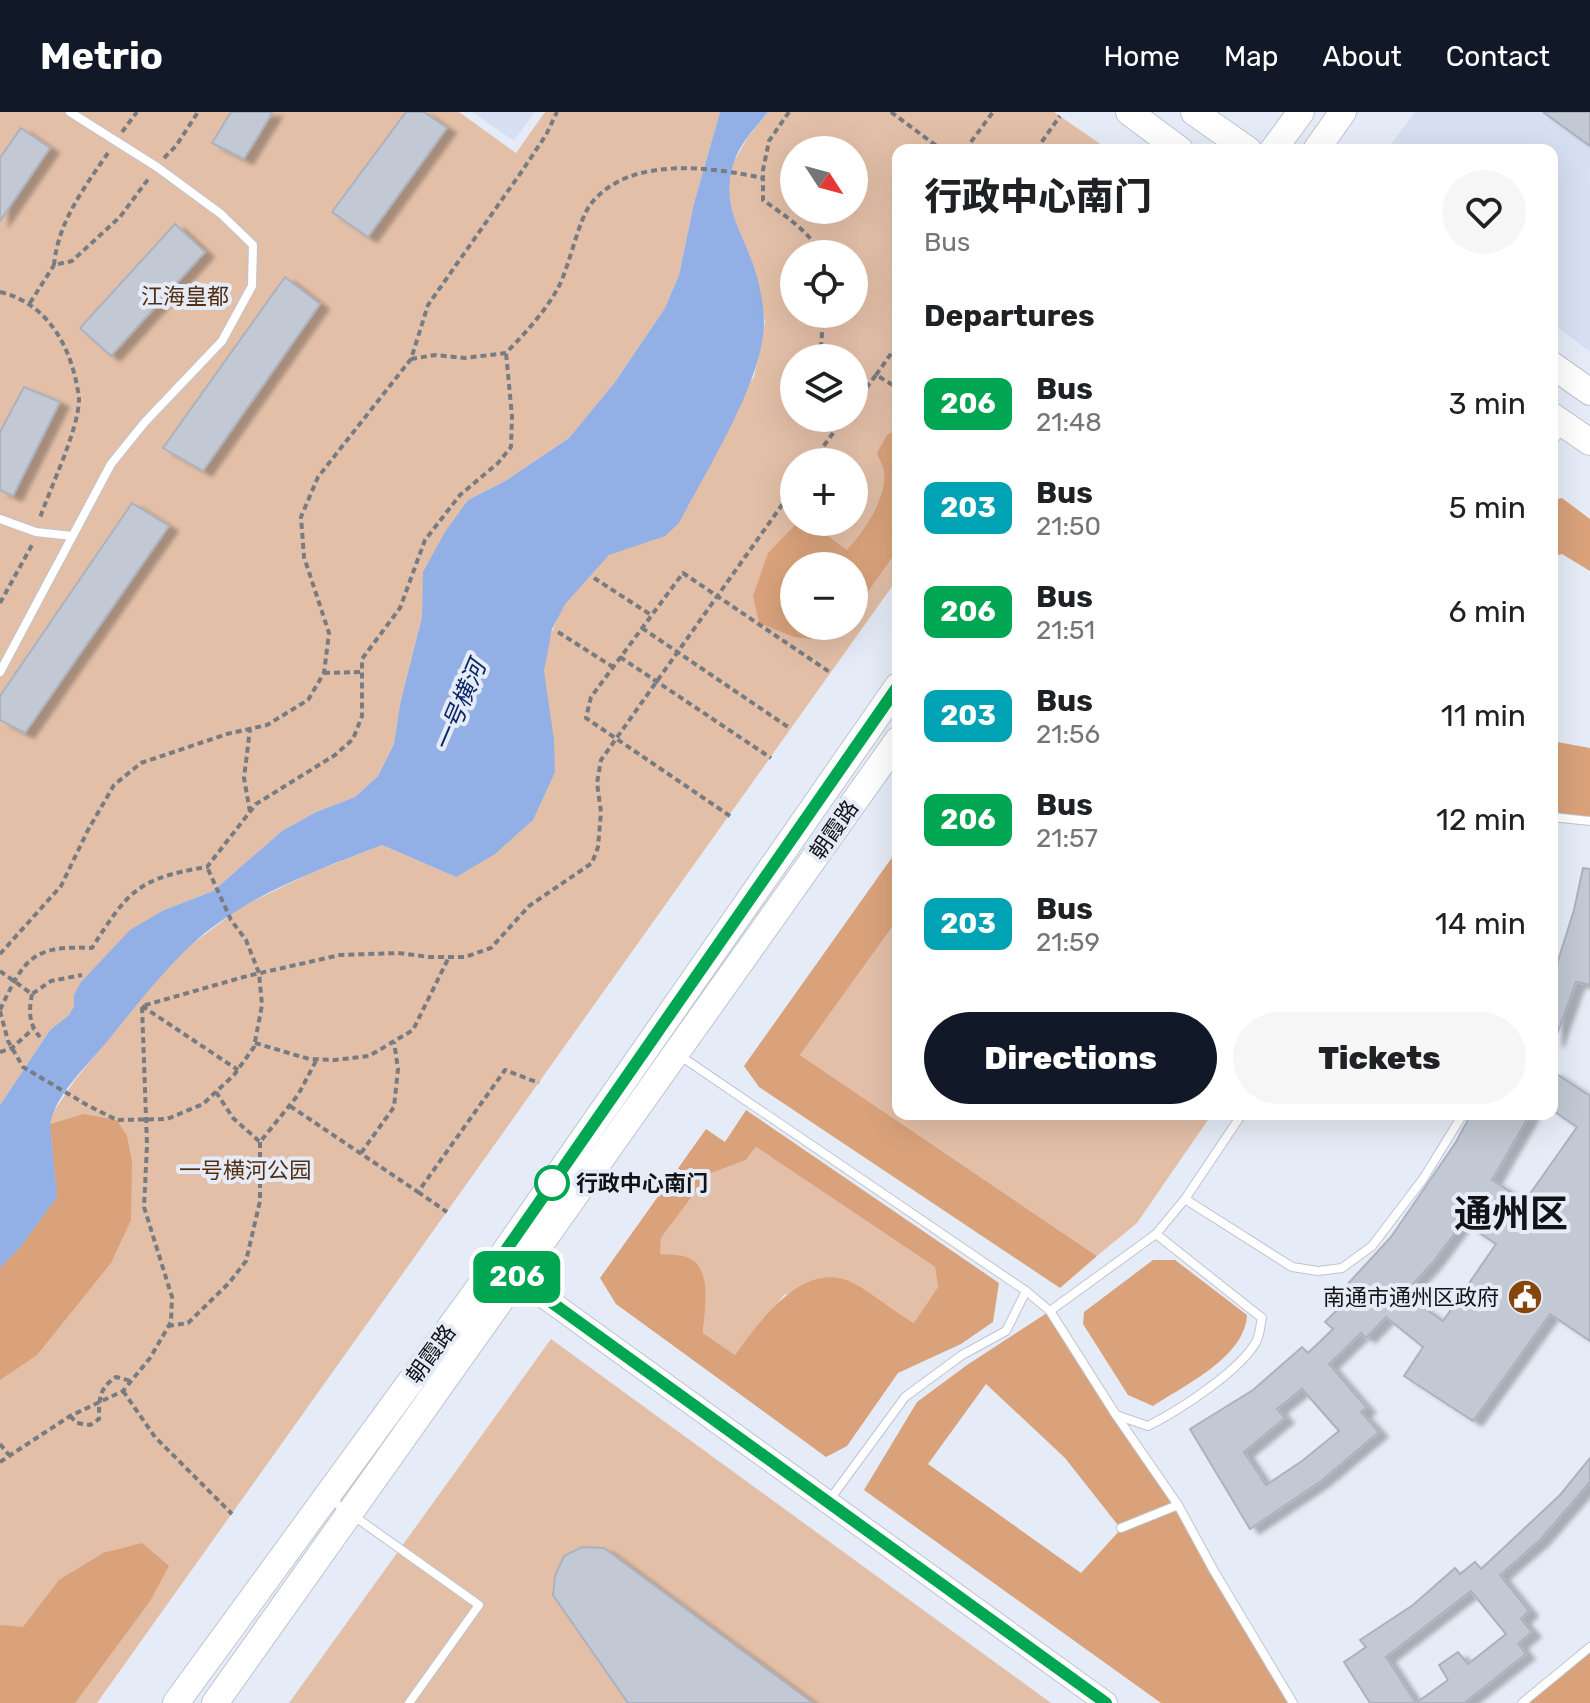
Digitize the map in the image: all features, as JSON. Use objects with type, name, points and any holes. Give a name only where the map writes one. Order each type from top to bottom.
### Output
[{"type":"main road","points":[[1129,112],[1172,144]]},
{"type":"main road","points":[[1194,112],[1239,144]]},
{"type":"main road","points":[[1277,144],[1301,112]]},
{"type":"main road","points":[[1320,144],[1343,112]]},
{"type":"main road","points":[[1558,369],[1590,392]]},
{"type":"main road","points":[[1558,429],[1590,442]]},
{"type":"main road","name":"朝霞路","points":[[215,1703],[892,695]]},
{"type":"main road","name":"朝霞路","points":[[176,1703],[327,1497],[676,1053],[892,748]]},
{"type":"street","points":[[507,1270],[1106,1703]]},
{"type":"lane","points":[[0,672],[111,464],[145,422],[222,341],[252,286],[253,245],[221,214],[157,167],[70,112]]},
{"type":"lane","points":[[0,519],[36,532],[72,536]]},
{"type":"lane","points":[[1558,818],[1590,821]]},
{"type":"lane","points":[[676,1053],[1026,1291],[1050,1311],[1178,1505],[1293,1703]]},
{"type":"lane","points":[[1050,1311],[1156,1234],[1185,1199],[1238,1120]]},
{"type":"lane","points":[[1185,1199],[1292,1267],[1318,1271],[1342,1268],[1372,1246],[1423,1179],[1459,1120]]},
{"type":"lane","points":[[1116,1415],[1148,1426],[1177,1411],[1246,1356],[1257,1339],[1262,1318],[1156,1234]]},
{"type":"lane","points":[[828,1502],[905,1397],[962,1355],[1006,1331],[1026,1291]]},
{"type":"lane","points":[[327,1497],[479,1605],[409,1703]]},
{"type":"lane","points":[[1121,1528],[1178,1505]]},
{"type":"lane","points":[[1522,1703],[1590,1647]]},
{"type":"path","points":[[30,303],[54,265],[68,213],[137,112]]},
{"type":"path","points":[[54,265],[72,261],[120,217],[176,146],[198,112]]},
{"type":"path","points":[[0,954],[61,886],[114,785],[141,763],[227,734],[267,725],[308,700],[324,673],[329,633],[304,557],[301,517],[318,477],[411,359],[428,305],[530,159],[557,112]]},
{"type":"path","points":[[789,112],[769,141],[763,200],[792,221],[810,240]]},
{"type":"path","points":[[891,112],[934,144]]},
{"type":"path","points":[[969,144],[993,112]]},
{"type":"path","points":[[1040,144],[1060,116]]},
{"type":"path","points":[[411,359],[435,355],[465,358],[506,353],[535,323],[559,285],[589,207],[611,184],[671,167],[763,178]]},
{"type":"path","points":[[0,292],[30,303],[47,317],[73,368],[79,400],[69,440],[30,551],[0,603]]},
{"type":"path","points":[[868,386],[892,352]]},
{"type":"path","points":[[207,867],[231,920],[246,940],[259,973],[262,1005],[255,1043],[238,1070],[203,1104],[167,1119],[147,1121],[117,1120],[23,1067],[12,1048],[0,1011],[14,980],[34,956],[61,946],[92,948],[124,900],[143,886],[170,873],[207,867],[256,804],[335,755],[353,739],[362,716],[362,659],[400,608],[425,540],[460,495],[498,463],[511,447],[512,416],[506,353]]},
{"type":"path","points":[[876,375],[892,384]]},
{"type":"path","points":[[142,1006],[259,973],[340,955],[398,953],[465,957],[491,948],[529,906],[592,863],[598,847],[601,812],[597,783],[601,760],[780,508]]},
{"type":"path","points":[[730,816],[586,718],[591,697],[683,573],[831,673]]},
{"type":"path","points":[[594,578],[651,615]]},
{"type":"path","points":[[642,628],[791,729]]},
{"type":"path","points":[[558,632],[613,667]]},
{"type":"path","points":[[620,657],[771,758]]},
{"type":"path","points":[[324,673],[363,672]]},
{"type":"path","points":[[250,729],[244,778],[250,812]]},
{"type":"path","points":[[255,1043],[317,1059],[369,1056],[413,1030],[449,957]]},
{"type":"path","points":[[0,971],[32,994]]},
{"type":"path","points":[[40,1037],[33,1029],[29,1012],[32,994],[51,981],[82,975]]},
{"type":"path","points":[[142,1006],[238,1070]]},
{"type":"path","points":[[0,1462],[70,1416],[123,1391],[150,1358],[171,1322],[172,1297],[144,1207],[147,1121],[142,1006]]},
{"type":"path","points":[[0,1052],[12,1048],[33,1029]]},
{"type":"path","points":[[361,1154],[394,1107],[398,1069],[394,1042]]},
{"type":"path","points":[[168,1326],[188,1323],[229,1283],[246,1261],[260,1201],[260,1142],[290,1106],[317,1059]]},
{"type":"path","points":[[418,1192],[505,1070],[539,1083]]},
{"type":"path","points":[[216,1092],[233,1118],[260,1142]]},
{"type":"path","points":[[290,1106],[447,1212]]},
{"type":"path","points":[[70,1416],[77,1423],[90,1425],[99,1419],[99,1402],[105,1384],[116,1377],[131,1381]]},
{"type":"path","points":[[123,1391],[155,1437],[232,1514]]},
{"type":"path","points":[[0,1444],[9,1455]]},
{"type":"shaded area","points":[[472,112],[535,112],[514,141]]},
{"type":"shaded area","points":[[1415,112],[1590,112],[1590,352],[1558,328],[1558,144],[1391,144]]},
{"type":"shaded area","points":[[892,432],[892,558],[868,592],[868,552],[780,552],[780,631],[759,623],[753,596],[768,553],[784,536],[828,536],[847,550],[858,536],[868,536],[868,522],[884,481],[884,471],[877,453]]},
{"type":"shaded area","points":[[1562,498],[1590,519],[1590,571],[1562,554],[1558,555],[1558,499]]},
{"type":"shaded area","points":[[1558,742],[1590,748],[1590,821],[1558,818]]},
{"type":"shaded area","points":[[892,857],[892,927],[800,1055],[1097,1256],[1060,1288],[759,1087],[744,1066]]},
{"type":"shaded area","points":[[746,1110],[999,1283],[993,1322],[961,1344],[898,1373],[847,1446],[826,1457],[616,1304],[600,1278],[706,1129],[725,1142]],"holes":[[[756,1147],[935,1267],[938,1287],[914,1323],[853,1283],[829,1277],[812,1281],[782,1300],[735,1355],[703,1333],[705,1290],[701,1270],[686,1257],[660,1254],[661,1238],[709,1174],[746,1160]]]},
{"type":"shaded area","points":[[84,1114],[117,1120],[127,1136],[132,1161],[131,1220],[111,1263],[37,1355],[0,1380],[0,1268],[22,1245],[57,1197],[50,1124]]},
{"type":"shaded area","points":[[1153,1260],[1175,1260],[1247,1315],[1244,1330],[1225,1357],[1153,1406],[1128,1395],[1083,1324],[1084,1312]]},
{"type":"shaded area","points":[[1050,1311],[1178,1505],[1293,1703],[1161,1703],[864,1490],[917,1402]],"holes":[[[986,1384],[1065,1458],[1121,1529],[1081,1573],[928,1464]]]},
{"type":"shaded area","points":[[142,1543],[169,1566],[150,1601],[75,1703],[0,1703],[0,1625],[23,1627],[59,1580],[103,1553]]},
{"type":"shaded area","points":[[1590,1647],[1590,1703],[1522,1703]]},
{"type":"green space","name":"江海皇都","points":[[0,112],[459,112],[516,153],[545,112],[720,112],[694,203],[679,275],[665,308],[615,382],[569,438],[505,481],[468,500],[424,572],[422,617],[400,704],[394,744],[378,776],[355,797],[316,812],[282,831],[213,891],[164,910],[74,995],[74,1006],[69,1015],[50,1030],[0,1105]]},
{"type":"green space","name":"一号横河公园","points":[[768,112],[1054,112],[1100,144],[892,144],[892,586],[868,620],[868,552],[780,552],[780,640],[854,640],[97,1703],[0,1703],[0,1268],[22,1245],[52,1114],[75,1080],[158,978],[191,945],[241,907],[311,873],[382,845],[456,877],[555,772],[544,673],[549,641],[563,608],[596,566],[611,554],[631,546],[754,377],[765,322],[756,273],[734,223],[728,188],[734,161]]},
{"type":"green space","points":[[892,927],[892,1117],[800,1055]]},
{"type":"green space","points":[[896,1120],[1208,1120],[1137,1223],[1097,1256]]},
{"type":"green space","points":[[756,1147],[935,1267],[938,1287],[914,1324],[846,1280],[784,1295],[735,1355],[703,1333],[705,1295],[659,1254],[661,1238],[709,1174],[746,1160]]},
{"type":"green space","points":[[551,1339],[1051,1703],[289,1703]]},
{"type":"water","name":"一号横河","points":[[720,112],[768,112],[737,155],[729,193],[760,291],[764,321],[762,344],[745,396],[679,523],[665,536],[609,555],[566,603],[552,629],[544,671],[554,740],[555,772],[533,820],[495,854],[456,877],[382,845],[280,887],[210,929],[156,982],[58,1102],[50,1124],[57,1197],[22,1245],[0,1268],[0,1105],[50,1030],[69,1015],[81,982],[130,930],[164,910],[213,891],[282,831],[316,812],[355,797],[378,776],[394,744],[400,704],[422,617],[423,572],[445,532],[468,500],[505,481],[569,438],[615,382],[665,308],[679,275],[694,203]]},
{"type":"building","points":[[231,112],[273,112],[244,159],[212,143]]},
{"type":"building","points":[[406,112],[424,112],[447,128],[368,237],[332,212]]},
{"type":"building","points":[[1543,112],[1590,112],[1590,146]]},
{"type":"building","points":[[21,128],[50,148],[0,221],[0,158]]},
{"type":"building","points":[[175,224],[205,252],[111,356],[80,328]]},
{"type":"building","points":[[285,277],[320,304],[203,471],[163,448]]},
{"type":"building","points":[[24,387],[60,402],[13,496],[0,490],[0,432]]},
{"type":"building","points":[[132,503],[169,526],[25,733],[0,720],[0,696]]},
{"type":"building","points":[[1583,868],[1590,869],[1590,985],[1576,982],[1558,1032],[1558,961]]},
{"type":"building","name":"南通市通州区政府","points":[[1558,1075],[1590,1096],[1590,1341],[1550,1314],[1473,1421],[1404,1376],[1423,1347],[1386,1317],[1366,1338],[1361,1333],[1329,1364],[1367,1408],[1361,1412],[1379,1432],[1321,1481],[1250,1529],[1190,1429],[1253,1390],[1302,1347],[1308,1353],[1333,1329],[1325,1322],[1339,1308],[1332,1301],[1391,1237],[1468,1120],[1527,1120],[1492,1180],[1525,1201],[1577,1127],[1558,1114]],"holes":[[[1463,1222],[1496,1244],[1443,1321],[1404,1294]],[[1302,1389],[1339,1431],[1266,1485],[1244,1452],[1285,1418],[1277,1409]]]},
{"type":"building","points":[[1590,1458],[1590,1482],[1540,1540],[1500,1575],[1529,1611],[1521,1619],[1532,1632],[1518,1644],[1526,1654],[1464,1703],[1416,1703],[1370,1703],[1344,1662],[1366,1647],[1360,1640],[1413,1605],[1455,1568],[1460,1574],[1475,1562],[1481,1569],[1560,1495]],"holes":[[[1471,1591],[1506,1634],[1468,1664],[1458,1652],[1439,1665],[1448,1680],[1416,1703],[1386,1657]]]},
{"type":"building","points":[[582,1547],[604,1548],[813,1703],[628,1703],[553,1595],[555,1576],[564,1556]]},
{"type":"bus line","name":"206","points":[[892,695],[497,1263],[1106,1703]]},
{"type":"place","name":"行政中心南门","points":[[552,1183]]},
{"type":"place","name":"南通市通州区政府","points":[[1525,1297]]},
{"type":"district","name":"通州区","points":[[1511,1214]]}]
